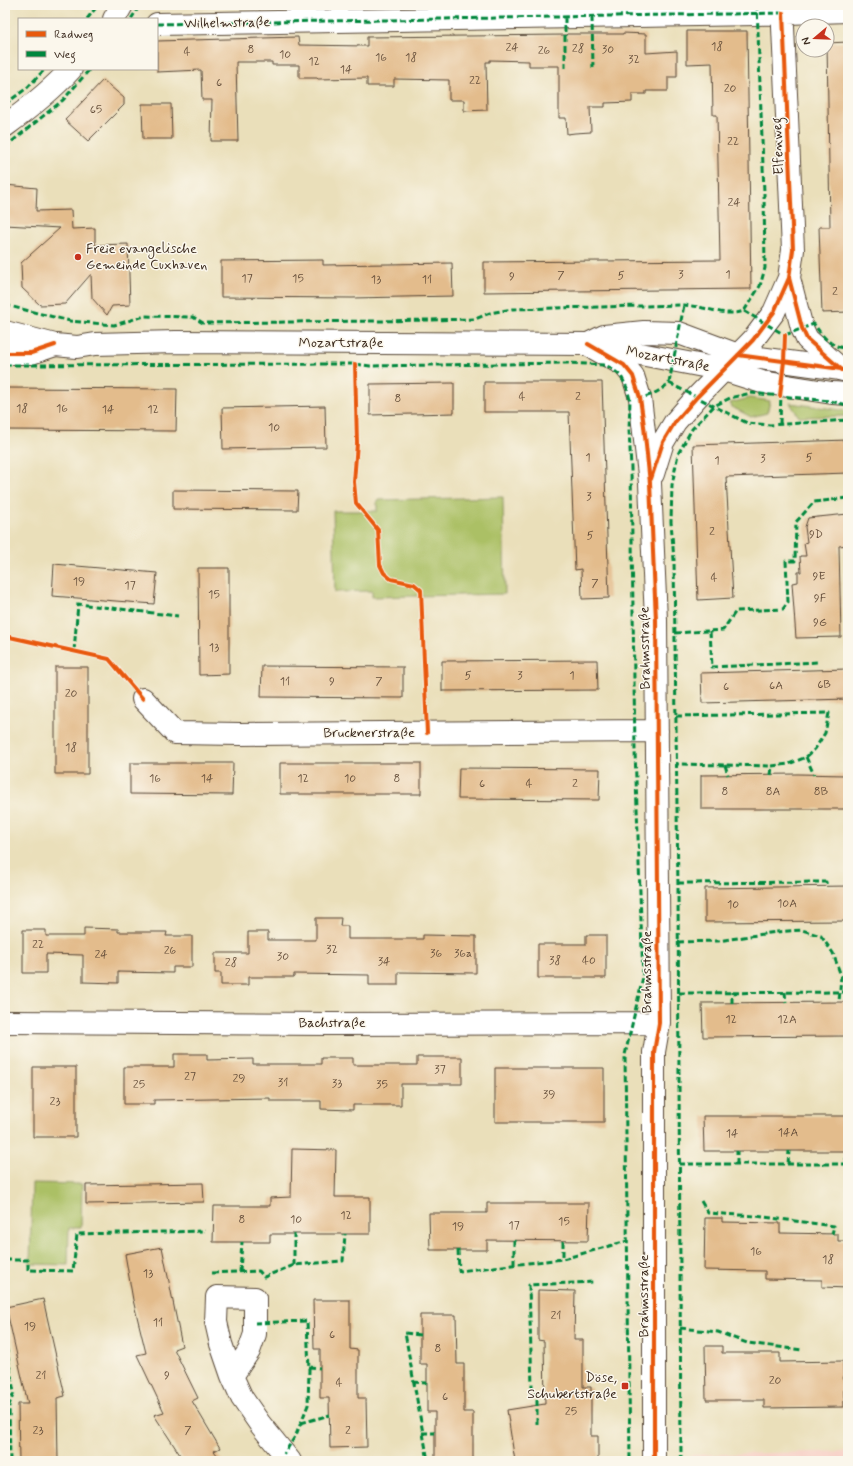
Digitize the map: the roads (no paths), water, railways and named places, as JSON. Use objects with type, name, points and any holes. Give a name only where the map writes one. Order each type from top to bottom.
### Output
[{"type":"street","points":[[115,18],[122,5]]},
{"type":"street","name":"Wilhelmstraße","points":[[158,24],[783,9],[848,12]]},
{"type":"street","name":"Elfenweg","points":[[731,362],[753,340],[774,312],[789,278],[793,250],[783,9]]},
{"type":"street","points":[[5,126],[19,116],[70,70]]},
{"type":"street","name":"Elfenweg","points":[[789,278],[802,328],[807,339],[845,370]]},
{"type":"street","name":"Mozartstraße","points":[[5,321],[35,331],[95,344]]},
{"type":"street","name":"Mozartstraße","points":[[5,332],[55,345],[77,347],[95,344],[184,342],[588,344],[604,336],[644,332],[679,333],[731,362]]},
{"type":"street","name":"Brahmsstraße","points":[[588,344],[624,365],[634,376],[640,398],[650,483],[656,620],[659,1023],[654,1052],[654,1461]]},
{"type":"street","name":"Mozartstraße","points":[[5,353],[31,353],[55,345]]},
{"type":"street","points":[[731,362],[845,370]]},
{"type":"street","points":[[731,362],[762,382],[832,393],[848,394]]},
{"type":"street","name":"Brahmsstraße","points":[[650,483],[663,442],[675,422],[731,362]]},
{"type":"street","name":"Brucknerstraße","points":[[144,699],[175,734],[657,731]]},
{"type":"street","name":"Bachstraße","points":[[5,1022],[330,1024],[659,1023]]},
{"type":"street","points":[[232,1376],[260,1424],[290,1461]]},
{"type":"place","name":"Freie evangelische Gemeinde Cuxhaven","points":[[78,257]]},
{"type":"place","name":"Döse, Schubertstraße","points":[[625,1386]]}]
